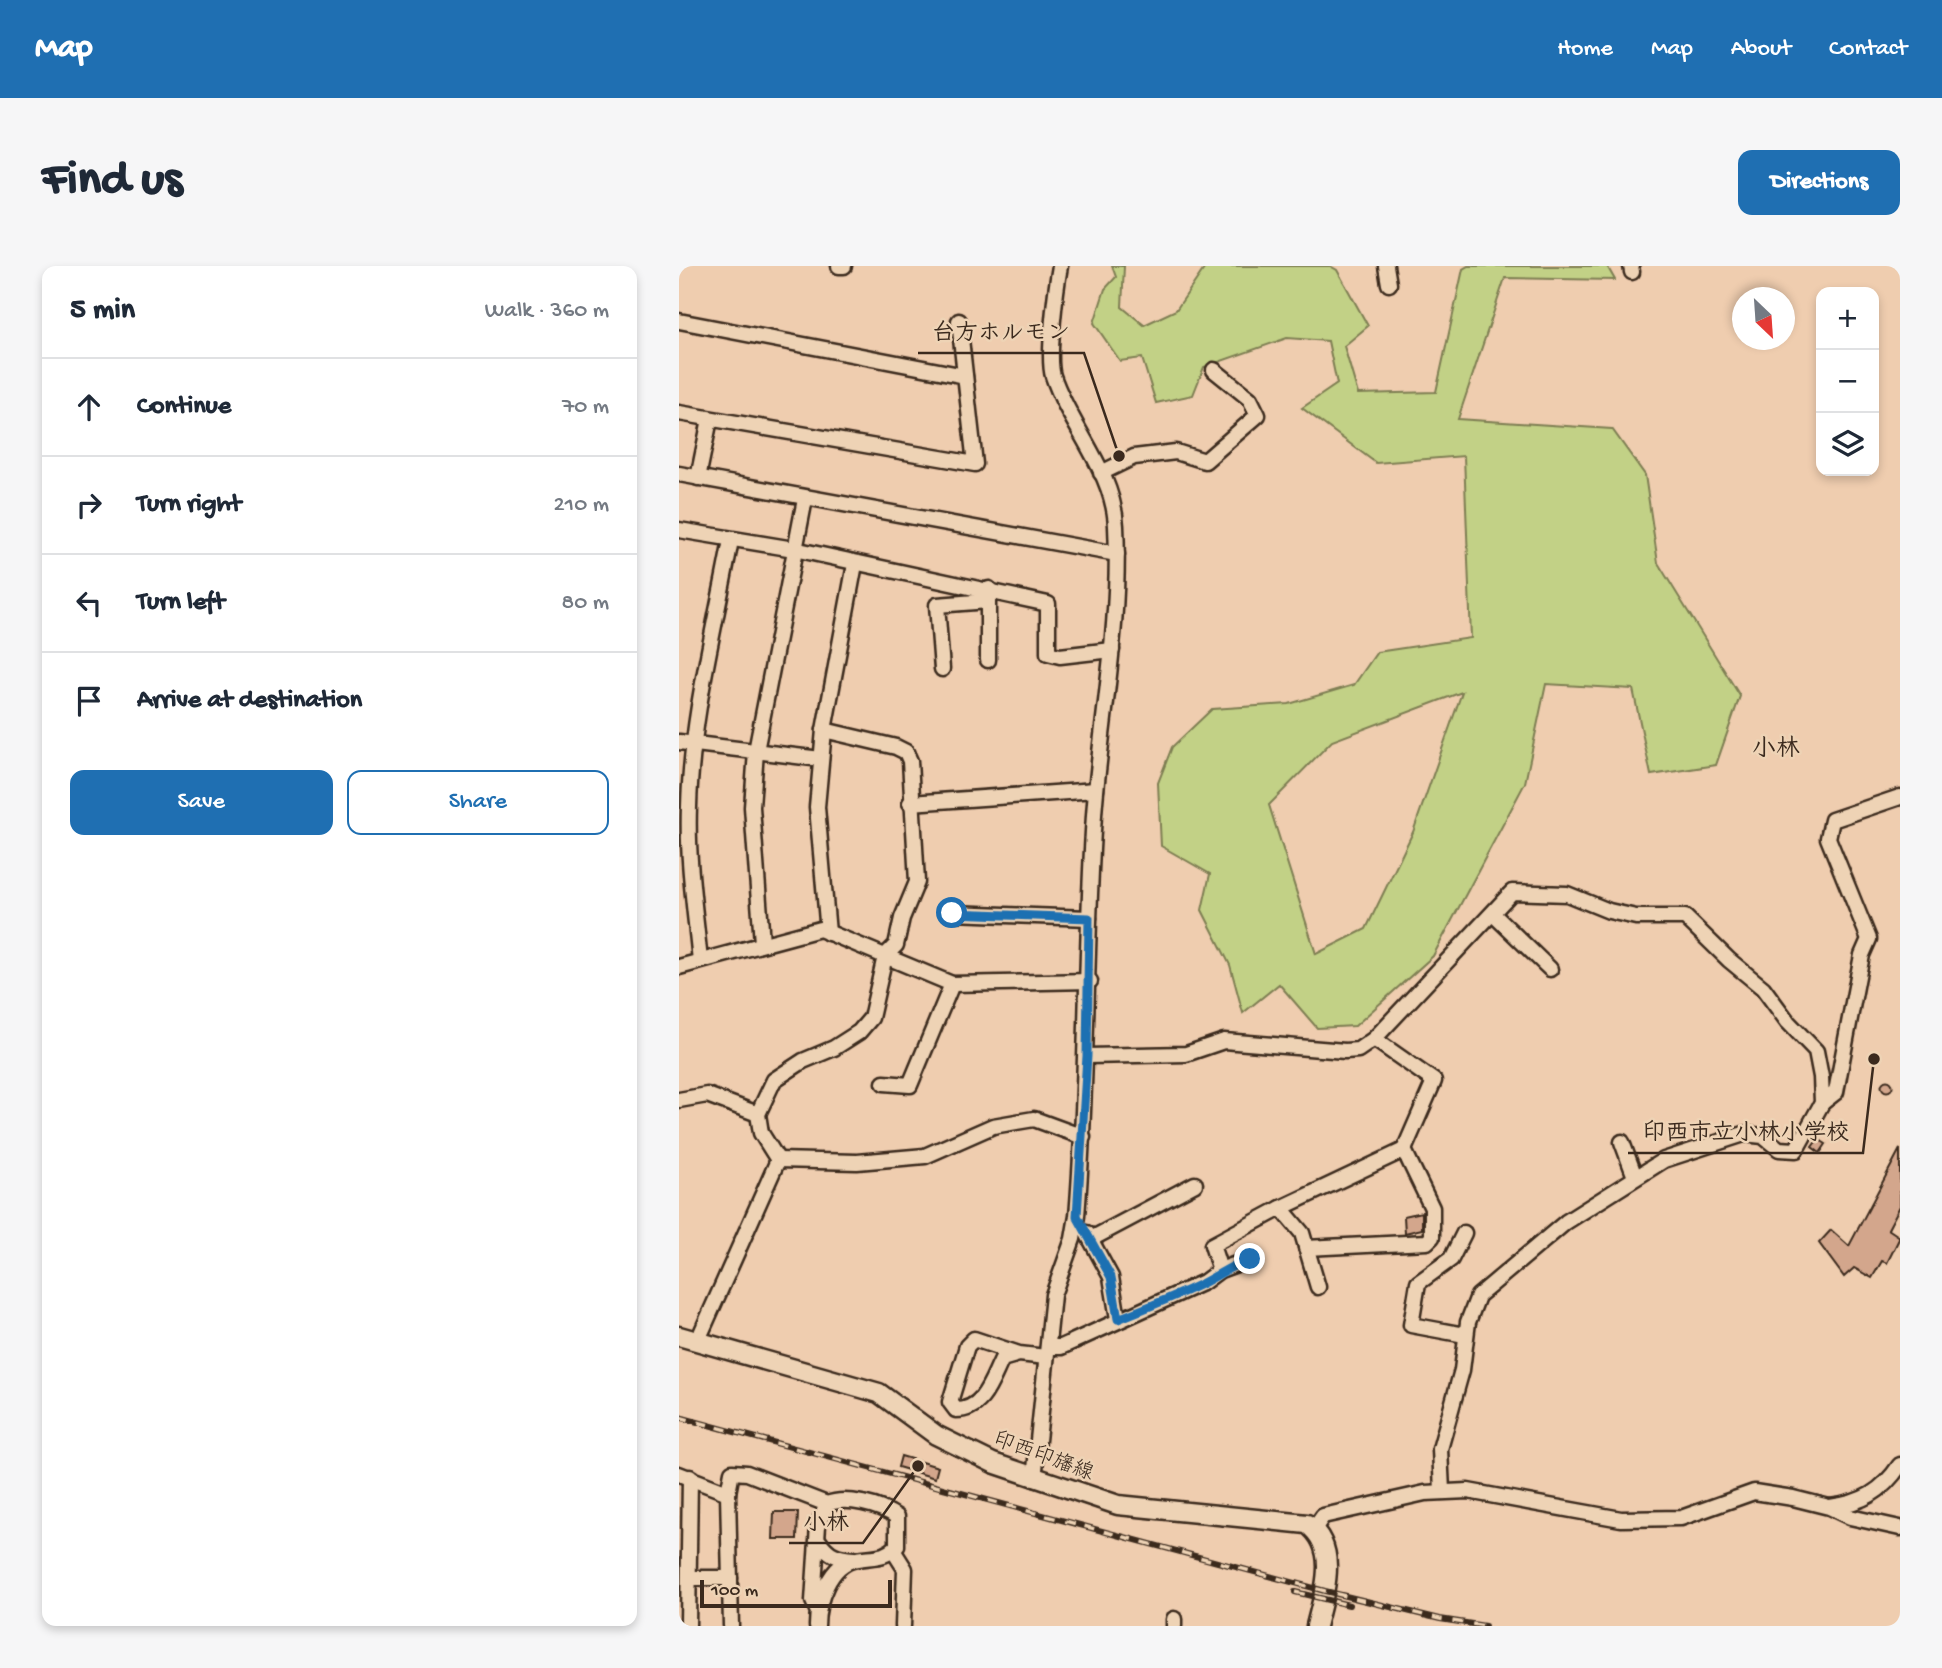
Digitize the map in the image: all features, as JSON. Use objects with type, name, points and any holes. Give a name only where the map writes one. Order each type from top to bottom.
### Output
[{"type":"main road","name":"印西印旛線","points":[[679,1336],[879,1393],[936,1435],[993,1463],[1034,1479],[1133,1508],[1297,1522],[1314,1529]]},
{"type":"main road","points":[[1314,1529],[1323,1541],[1327,1558],[1325,1591],[1316,1626]]},
{"type":"street","points":[[1034,1479],[1053,1295],[1073,1239],[1077,1216],[1087,1056],[1089,918],[1096,790],[1117,598],[1117,554],[1112,498],[1052,373],[1060,266]]},
{"type":"street","points":[[1386,266],[1389,284]]},
{"type":"street","points":[[679,321],[965,376]]},
{"type":"street","points":[[679,413],[975,464],[959,321]]},
{"type":"street","points":[[1101,473],[1134,457],[1176,452],[1205,461],[1258,415],[1250,399],[1215,370]]},
{"type":"street","points":[[698,478],[710,419]]},
{"type":"street","points":[[679,474],[1117,554]]},
{"type":"street","points":[[762,943],[752,807],[757,751],[805,499]]},
{"type":"street","points":[[679,530],[794,549],[989,595],[1048,604],[1048,653],[1060,656],[1112,650]]},
{"type":"street","points":[[700,961],[689,860],[686,743],[731,540]]},
{"type":"street","points":[[828,933],[817,807],[824,730],[855,564]]},
{"type":"street","points":[[988,660],[989,595]]},
{"type":"street","points":[[942,669],[937,605],[989,595]]},
{"type":"street","points":[[778,1160],[761,1133],[758,1114],[774,1080],[803,1061],[834,1048],[859,1032],[871,1018],[885,956],[896,945],[902,918],[917,882],[910,761],[906,752],[896,747],[824,730]]},
{"type":"street","points":[[686,743],[821,759]]},
{"type":"street","points":[[911,803],[1096,790]]},
{"type":"street","points":[[1442,1491],[1440,1449],[1462,1370],[1465,1335],[1478,1296],[1566,1222],[1664,1160],[1744,1135],[1763,1136],[1779,1149],[1797,1150],[1822,1103],[1836,1092],[1862,955],[1869,939],[1828,838],[1832,820],[1900,797]]},
{"type":"street","points":[[1087,1056],[1186,1054],[1224,1041],[1358,1050],[1374,1039],[1512,892],[1567,894],[1609,911],[1636,917],[1685,918],[1763,988],[1788,1022],[1816,1051],[1822,1103]]},
{"type":"street","points":[[952,913],[1089,918]]},
{"type":"street","points":[[1493,914],[1551,970]]},
{"type":"street","points":[[679,967],[820,929],[952,984],[1090,981]]},
{"type":"street","points":[[884,1083],[910,1084],[952,984]]},
{"type":"street","points":[[1220,1270],[1212,1245],[1281,1208],[1404,1150],[1434,1081],[1374,1039]]},
{"type":"street","points":[[679,1100],[707,1095],[758,1114]]},
{"type":"street","points":[[778,1160],[857,1162],[925,1156],[993,1126],[1034,1119],[1083,1137]]},
{"type":"street","points":[[1622,1142],[1635,1177]]},
{"type":"street","points":[[1306,1248],[1427,1242],[1432,1237],[1432,1208],[1404,1150]]},
{"type":"street","points":[[698,1340],[778,1160]]},
{"type":"street","points":[[1091,1239],[1195,1184]]},
{"type":"street","points":[[1281,1208],[1302,1233],[1318,1287]]},
{"type":"street","points":[[1077,1216],[1111,1277],[1118,1319]]},
{"type":"street","points":[[1464,1233],[1451,1259],[1418,1283],[1411,1325],[1465,1335]]},
{"type":"street","points":[[1019,1354],[974,1339],[967,1346],[950,1402],[956,1410],[969,1410],[980,1402],[1002,1360],[1019,1354],[1047,1352],[1061,1347],[1204,1282],[1220,1270],[1250,1259]]},
{"type":"street","points":[[1829,1507],[1855,1504],[1873,1494],[1891,1479],[1900,1465]]},
{"type":"street","points":[[730,1626],[728,1493],[732,1472],[747,1473],[827,1504],[840,1499],[890,1512],[897,1517],[899,1534],[894,1550],[905,1569],[904,1626]]},
{"type":"street","points":[[688,1626],[684,1599],[689,1578],[684,1557],[685,1476],[728,1493]]},
{"type":"street","points":[[1314,1529],[1323,1516],[1442,1491],[1468,1491],[1621,1519],[1681,1518],[1754,1492],[1829,1507],[1850,1517],[1900,1528]]},
{"type":"street","points":[[817,1610],[813,1601],[818,1524],[827,1504]]},
{"type":"street","points":[[819,1541],[827,1552],[854,1559],[876,1558],[894,1550]]},
{"type":"street","points":[[817,1626],[817,1610],[829,1581],[840,1568],[854,1559]]},
{"type":"street","points":[[689,1578],[730,1578]]},
{"type":"green space","points":[[1112,266],[1124,266],[1122,307],[1144,325],[1176,310],[1206,266],[1330,266],[1337,270],[1368,326],[1344,346],[1358,394],[1436,392],[1463,269],[1468,266],[1607,266],[1615,280],[1505,278],[1458,419],[1612,429],[1645,475],[1658,563],[1740,696],[1716,765],[1651,775],[1633,689],[1546,684],[1525,783],[1433,956],[1355,1026],[1317,1028],[1279,984],[1243,1013],[1230,965],[1202,910],[1210,874],[1161,846],[1158,783],[1172,747],[1212,709],[1289,704],[1354,685],[1377,652],[1471,638],[1464,456],[1376,463],[1302,408],[1337,384],[1328,341],[1287,338],[1204,367],[1193,395],[1156,403],[1142,358],[1120,361],[1094,323],[1105,289],[1116,277]],"holes":[[[1462,692],[1413,832],[1366,929],[1316,954],[1269,805],[1332,741]]]},
{"type":"building","points":[[1887,1081],[1891,1082],[1891,1090],[1887,1091],[1883,1090],[1882,1086],[1883,1082]]},
{"type":"building","points":[[1818,1139],[1826,1144],[1820,1153],[1812,1147]]},
{"type":"building","points":[[1900,1149],[1900,1206],[1888,1229],[1900,1237],[1887,1263],[1882,1261],[1872,1278],[1854,1268],[1844,1277],[1819,1243],[1831,1230],[1849,1246]]},
{"type":"building","points":[[1422,1212],[1422,1229],[1405,1233],[1404,1216]]},
{"type":"building","points":[[901,1456],[938,1467],[935,1478],[898,1467]]},
{"type":"building","points":[[774,1512],[798,1512],[797,1539],[773,1539]]},
{"type":"railway","points":[[679,1417],[1325,1591],[1440,1619],[1485,1626]]},
{"type":"railway","points":[[1295,1592],[1349,1605]]},
{"type":"place","name":"台方ホルモン","points":[[1119,456]]},
{"type":"place","name":"印西市立小林小学校","points":[[1874,1059]]},
{"type":"place","name":"小林","points":[[918,1466]]},
{"type":"district","name":"小林","points":[[1776,747]]},
{"type":"route","points":[[952,913],[1089,918],[1087,1056],[1077,1216],[1111,1277],[1118,1319],[1204,1282],[1220,1270],[1250,1259]]}]
